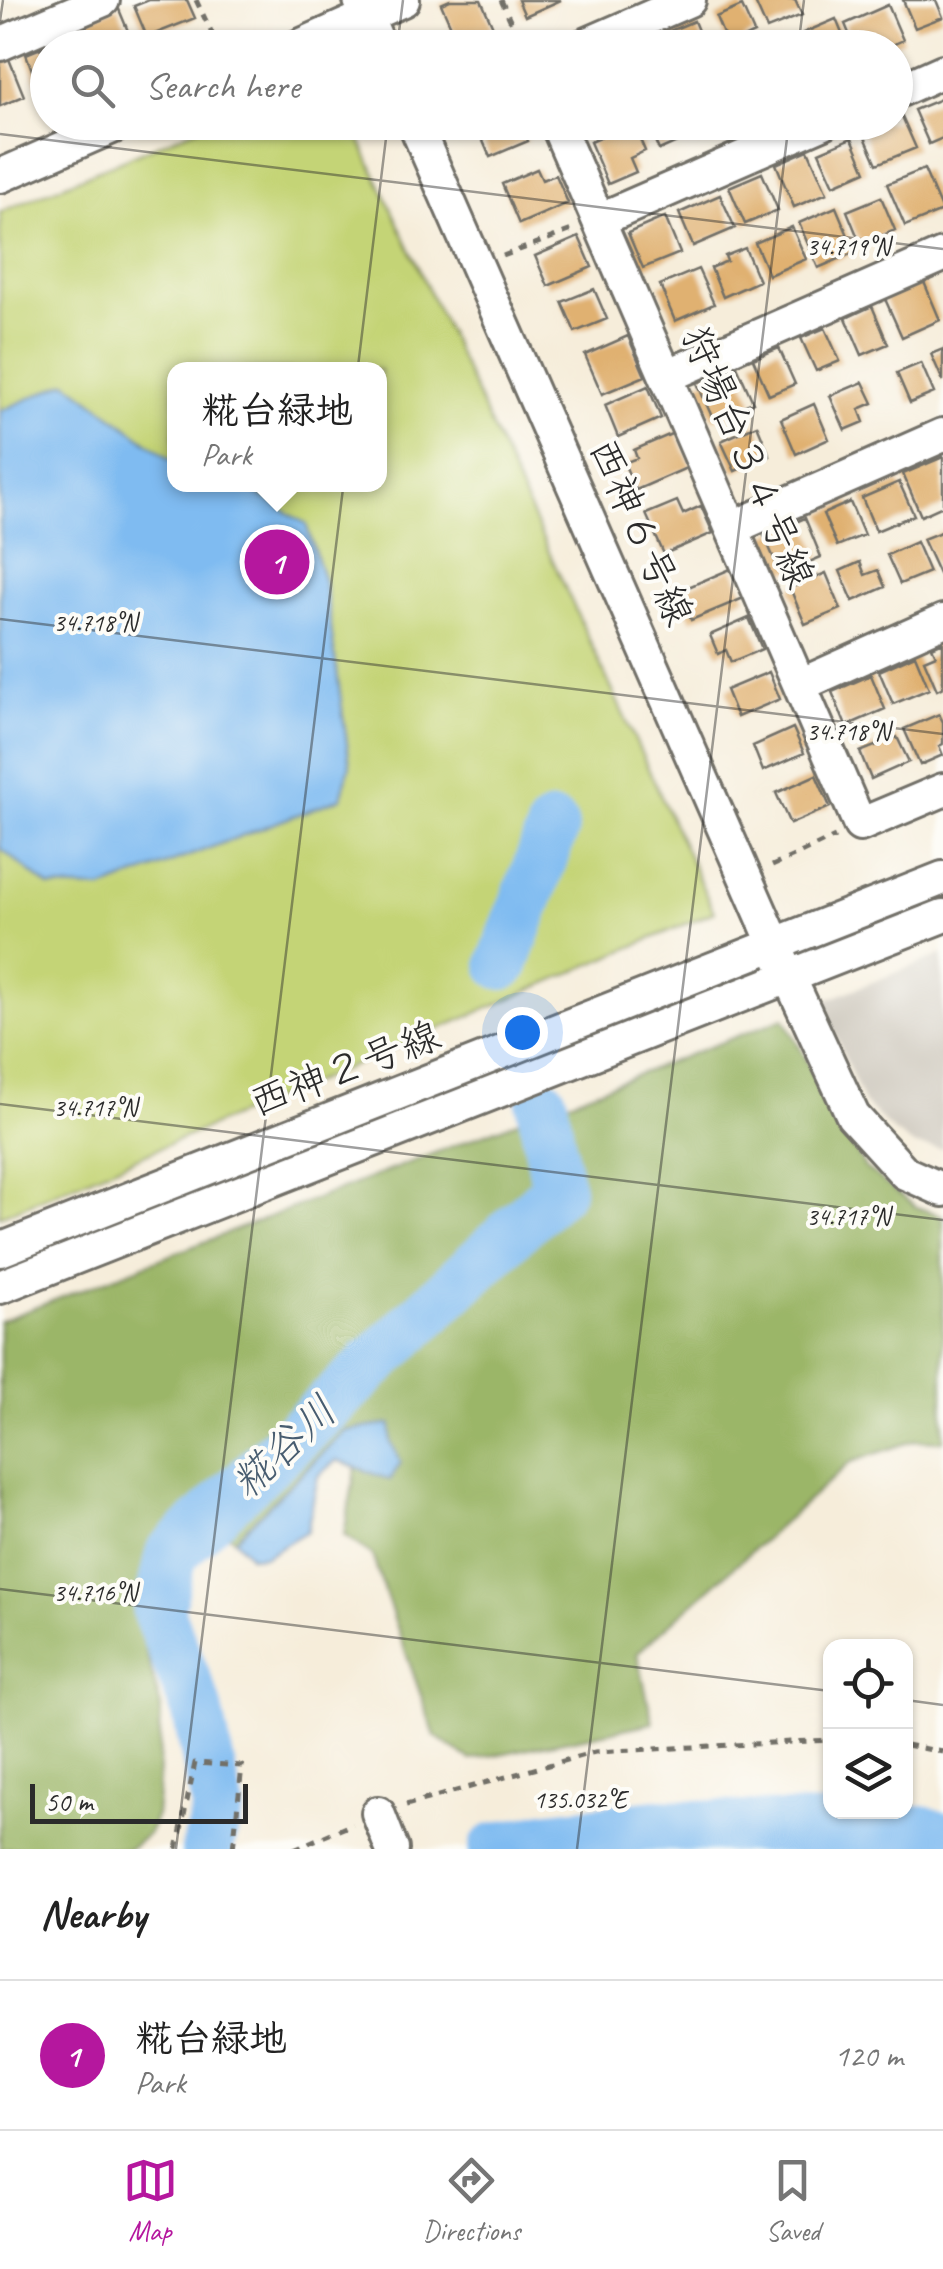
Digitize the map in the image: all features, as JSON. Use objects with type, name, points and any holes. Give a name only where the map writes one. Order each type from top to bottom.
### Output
[{"type":"street","points":[[33,30],[103,0]]},
{"type":"street","points":[[326,30],[363,8],[403,0]]},
{"type":"street","points":[[620,30],[689,0]]},
{"type":"street","points":[[0,44],[30,31]]},
{"type":"street","points":[[913,84],[943,71]]},
{"type":"street","points":[[0,176],[82,140]]},
{"type":"street","name":"西神６号線","points":[[422,140],[853,1116],[905,1173],[943,1190]]},
{"type":"street","name":"狩場台３４号線","points":[[564,140],[860,825]]},
{"type":"street","points":[[599,220],[783,140]]},
{"type":"street","points":[[667,376],[943,255]]},
{"type":"street","points":[[732,528],[943,435]]},
{"type":"street","points":[[800,685],[943,621]]},
{"type":"street","points":[[860,825],[943,790]]},
{"type":"street","name":"西神２号線","points":[[0,1250],[943,878]]},
{"type":"street","name":"西神２号線","points":[[0,1287],[943,916]]},
{"type":"street","points":[[378,1813],[392,1849]]},
{"type":"path","points":[[196,0],[210,30]]},
{"type":"path","points":[[501,0],[515,30]]},
{"type":"path","points":[[477,266],[599,220]]},
{"type":"path","points":[[747,877],[860,825]]},
{"type":"path","points":[[294,1849],[378,1813],[595,1752],[823,1740]]},
{"type":"path","points":[[913,1746],[943,1752]]},
{"type":"path","points":[[177,1849],[194,1763],[242,1766],[233,1849]]},
{"type":"shaded area","points":[[943,954],[943,1149],[915,1146],[864,1103],[822,1002]]},
{"type":"green space","points":[[169,140],[360,140],[714,912],[0,1216],[0,212]]},
{"type":"green space","points":[[784,1018],[865,1168],[916,1207],[943,1216],[943,1441],[916,1440],[851,1462],[637,1653],[653,1723],[470,1760],[435,1736],[372,1555],[344,1535],[356,1467],[390,1479],[391,1425],[345,1431],[235,1539],[199,1516],[164,1538],[138,1599],[138,1621],[161,1707],[156,1815],[148,1834],[128,1849],[0,1849],[0,1321]]},
{"type":"water","points":[[67,382],[167,457],[167,492],[255,492],[306,524],[325,585],[350,765],[341,798],[102,889],[49,887],[0,848],[0,411]]},
{"type":"water","points":[[391,1424],[391,1443],[401,1462],[390,1480],[337,1460],[318,1476],[307,1531],[265,1556],[250,1557],[235,1539],[345,1431]]},
{"type":"building","points":[[149,0],[187,0],[195,18],[165,30],[144,30],[134,6]]},
{"type":"building","points":[[450,0],[481,0],[493,27],[453,30],[441,4]]},
{"type":"building","points":[[518,0],[561,0],[525,16]]},
{"type":"building","points":[[754,0],[795,0],[802,15],[767,29]]},
{"type":"building","points":[[903,0],[936,0],[943,17],[915,28]]},
{"type":"building","points":[[888,5],[899,30],[848,30],[845,24]]},
{"type":"building","points":[[742,6],[753,30],[721,30],[716,17]]},
{"type":"building","points":[[118,7],[128,30],[79,30],[77,24]]},
{"type":"building","points":[[836,19],[841,30],[810,30]]},
{"type":"building","points":[[694,21],[698,30],[672,30]]},
{"type":"building","points":[[9,59],[24,96],[0,106],[0,62]]},
{"type":"building","points":[[943,98],[943,138],[929,144],[914,110]]},
{"type":"building","points":[[483,140],[528,141],[490,157]]},
{"type":"building","points":[[640,140],[645,151],[630,158],[636,172],[608,184],[590,142]]},
{"type":"building","points":[[655,140],[681,140],[659,150]]},
{"type":"building","points":[[853,140],[866,171],[834,185],[819,152]]},
{"type":"building","points":[[866,140],[912,140],[916,148],[877,164]]},
{"type":"building","points":[[808,150],[827,193],[794,207],[776,164]]},
{"type":"building","points":[[537,169],[542,180],[556,175],[568,203],[519,224],[502,184]]},
{"type":"building","points":[[924,169],[942,211],[905,226],[887,184]]},
{"type":"building","points":[[762,173],[778,210],[745,224],[729,187]]},
{"type":"building","points":[[720,195],[735,228],[693,246],[679,213]]},
{"type":"building","points":[[881,197],[895,230],[861,245],[847,211]]},
{"type":"building","points":[[836,207],[855,252],[818,268],[799,223]]},
{"type":"building","points":[[665,217],[680,253],[643,268],[628,233]]},
{"type":"building","points":[[792,227],[806,259],[769,275],[755,243]]},
{"type":"building","points":[[579,237],[592,267],[548,286],[535,256]]},
{"type":"building","points":[[745,248],[759,281],[723,297],[711,268],[727,261],[725,256]]},
{"type":"building","points":[[698,269],[714,304],[675,321],[660,285]]},
{"type":"building","points":[[924,282],[940,320],[902,337],[885,299]]},
{"type":"building","points":[[594,289],[607,319],[575,332],[562,302]]},
{"type":"building","points":[[872,306],[888,344],[862,355],[846,318]]},
{"type":"building","points":[[825,328],[840,361],[816,371],[801,338]]},
{"type":"building","points":[[628,336],[645,376],[602,394],[585,355]]},
{"type":"building","points":[[779,348],[795,384],[769,395],[753,359]]},
{"type":"building","points":[[943,349],[943,381],[931,354]]},
{"type":"building","points":[[921,363],[934,393],[910,403],[897,373]]},
{"type":"building","points":[[737,366],[753,402],[713,419],[697,383]]},
{"type":"building","points":[[863,382],[873,403],[859,409],[864,422],[845,430],[830,396]]},
{"type":"building","points":[[648,386],[661,418],[618,437],[605,405]]},
{"type":"building","points":[[814,404],[829,439],[796,454],[781,419]]},
{"type":"building","points":[[757,425],[770,456],[735,471],[721,441]]},
{"type":"building","points":[[676,432],[691,466],[636,490],[624,463],[637,458],[634,450]]},
{"type":"building","points":[[943,457],[943,506],[921,516],[903,474]]},
{"type":"building","points":[[899,482],[914,515],[876,531],[862,498]]},
{"type":"building","points":[[677,501],[683,514],[701,506],[713,533],[664,554],[646,514]]},
{"type":"building","points":[[850,502],[864,535],[837,546],[823,514]]},
{"type":"building","points":[[805,518],[821,557],[781,574],[764,536]]},
{"type":"building","points":[[943,531],[943,572],[939,574],[923,539]]},
{"type":"building","points":[[916,542],[929,572],[900,584],[887,555]]},
{"type":"building","points":[[860,562],[865,575],[878,570],[885,587],[853,601],[840,571]]},
{"type":"building","points":[[733,568],[746,597],[691,620],[679,591]]},
{"type":"building","points":[[826,573],[841,609],[805,624],[790,588]]},
{"type":"building","points":[[749,618],[762,649],[731,662],[726,650],[718,654],[710,635]]},
{"type":"building","points":[[943,642],[943,687],[937,690],[924,660],[936,655],[932,647]]},
{"type":"building","points":[[915,655],[929,689],[893,704],[879,671]]},
{"type":"building","points":[[769,672],[780,699],[737,717],[726,690]]},
{"type":"building","points":[[871,675],[885,709],[846,726],[832,692]]},
{"type":"building","points":[[939,714],[943,722],[943,744],[939,746],[943,755],[920,765],[904,729]]},
{"type":"building","points":[[793,728],[804,753],[763,771],[753,746]]},
{"type":"building","points":[[897,737],[909,762],[871,779],[860,752]]},
{"type":"building","points":[[816,775],[830,807],[790,824],[776,793]]},
{"type":"waterway","name":"糀谷川","points":[[503,964],[553,827]]},
{"type":"waterway","name":"糀谷川","points":[[207,1849],[218,1808],[197,1709],[158,1612],[171,1554],[558,1189],[542,1103]]},
{"type":"waterway","points":[[495,1849],[550,1837],[655,1825],[922,1831],[943,1839]]},
{"type":"place","name":"糀台緑地","points":[[277,562]]}]
